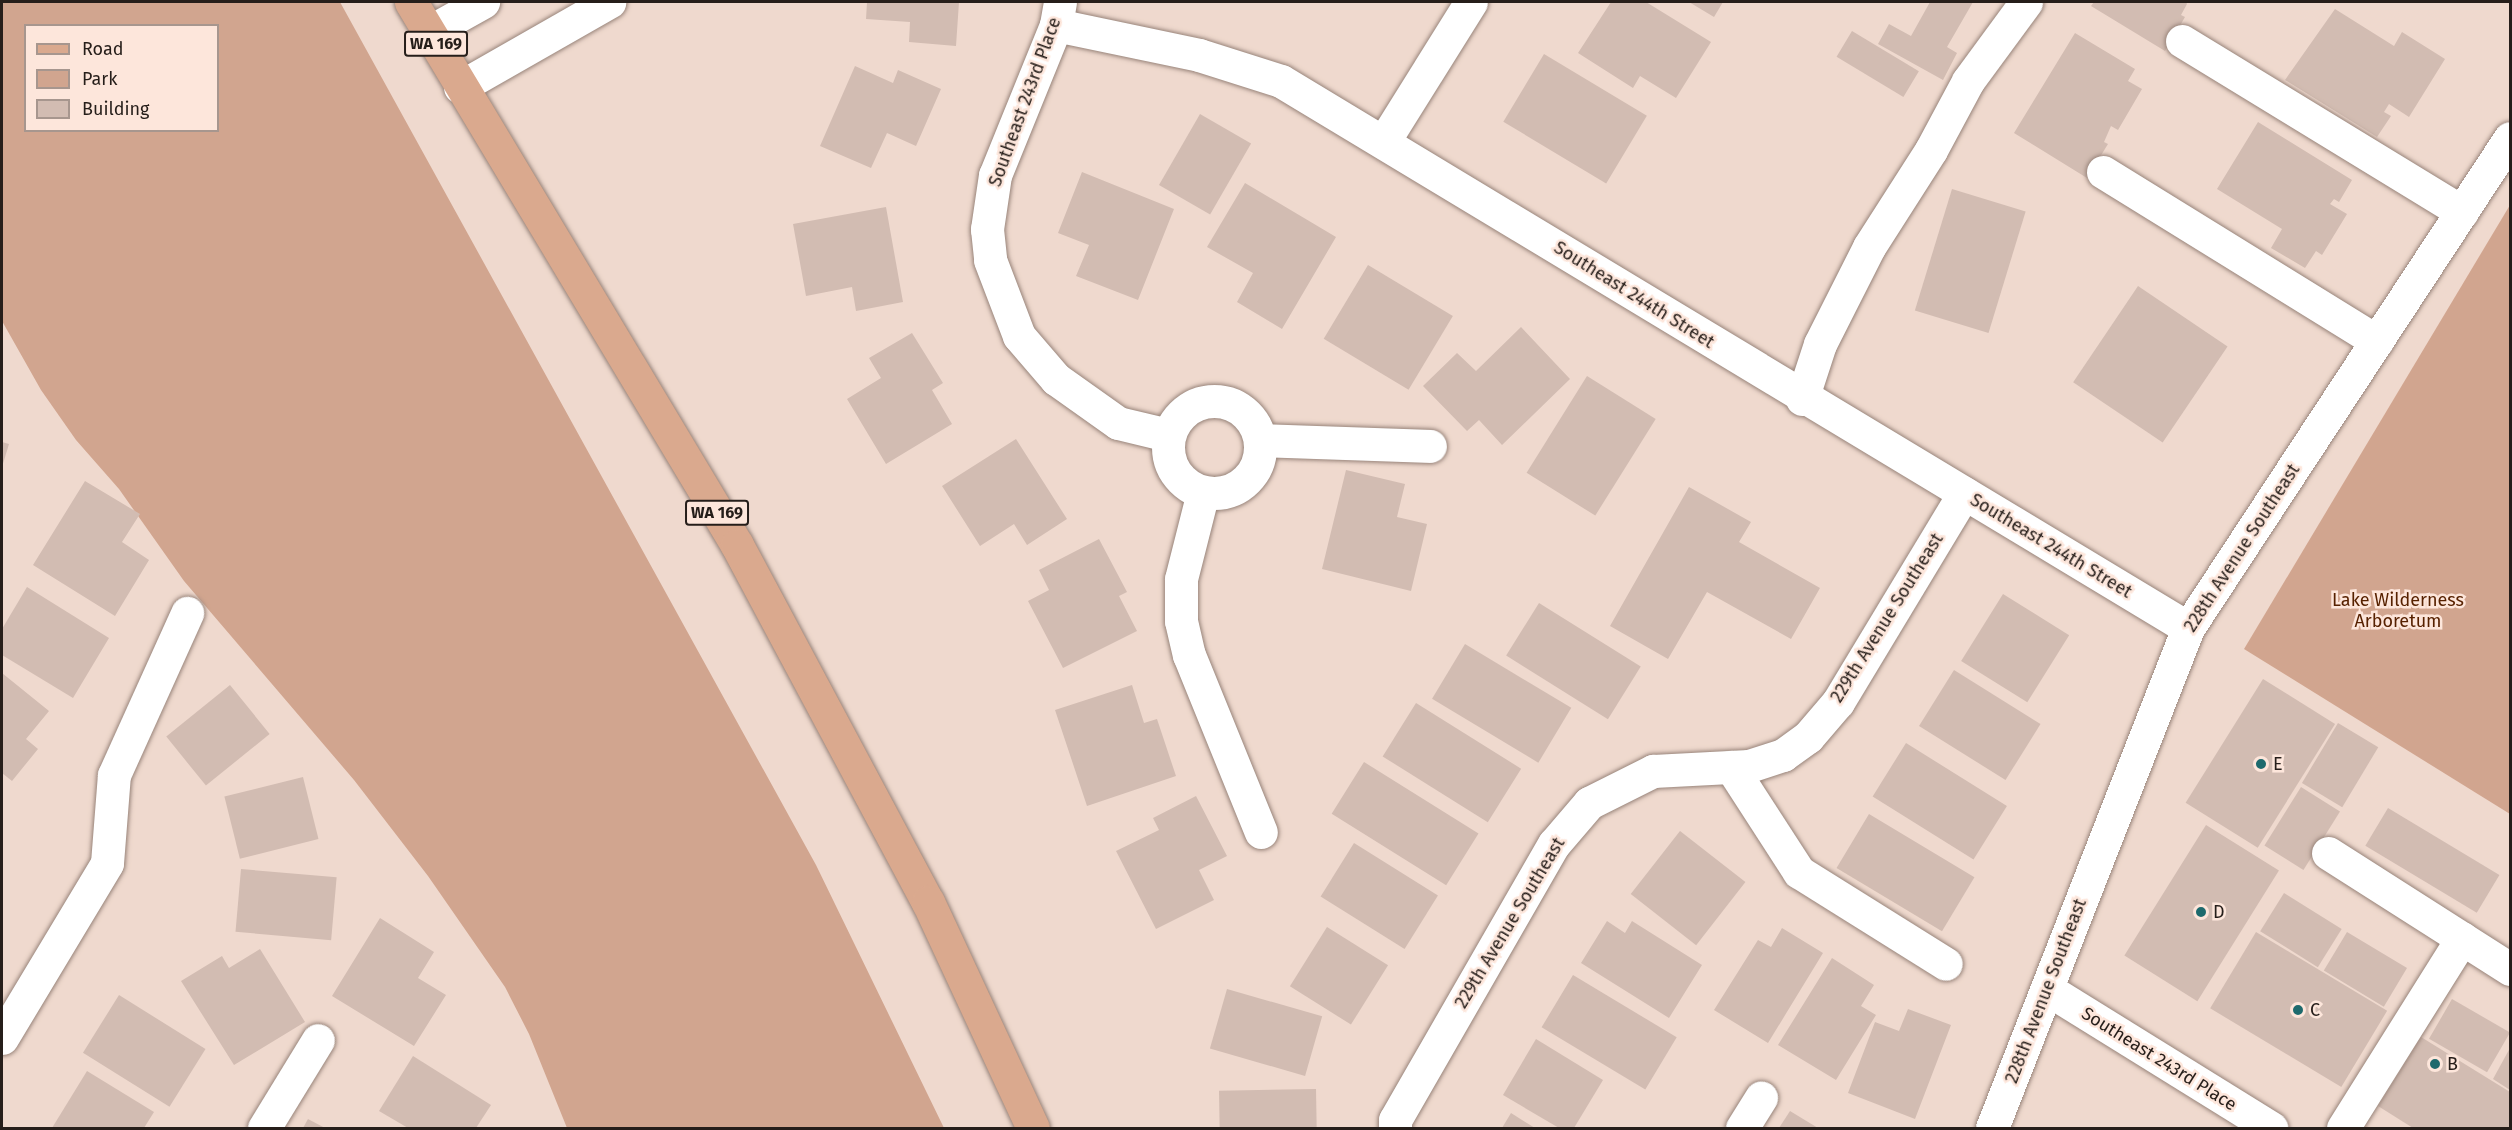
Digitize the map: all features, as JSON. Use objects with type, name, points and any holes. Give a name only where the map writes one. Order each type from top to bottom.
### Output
[{"type":"main road","name":"WA 169","points":[[411,2],[736,545],[928,902],[1033,1128]]},
{"type":"street","points":[[429,32],[483,2]]},
{"type":"street","points":[[460,87],[609,2]]},
{"type":"street","points":[[1384,141],[1471,2]]},
{"type":"street","points":[[1802,399],[1820,344],[1869,247],[1931,150],[1968,81],[2026,2]]},
{"type":"street","name":"Southeast 244th Street","points":[[1058,13],[1281,81],[1384,141],[1802,399],[1964,493],[2188,628]]},
{"type":"street","name":"Southeast 243rd Place","points":[[1058,13],[995,174],[987,229],[990,260],[1019,336],[1056,379],[1118,423],[1168,435]]},
{"type":"street","points":[[2182,41],[2462,212]]},
{"type":"street","name":"228th Avenue Southeast","points":[[1992,1128],[2188,628],[2511,138]]},
{"type":"street","points":[[2103,172],[2377,341]]},
{"type":"street","points":[[1207,400],[1225,401],[1242,409],[1254,423],[1260,440],[1260,458],[1252,475],[1238,487],[1221,493],[1203,492],[1186,484],[1174,471],[1168,453],[1168,435],[1176,419],[1190,406],[1207,400]]},
{"type":"street","points":[[1260,440],[1430,446]]},
{"type":"street","points":[[1203,492],[1181,579],[1181,621],[1189,655],[1261,832]]},
{"type":"street","name":"229th Avenue Southeast","points":[[1395,1128],[1395,1120],[1554,844],[1589,803],[1653,771],[1731,767],[1783,755],[1808,737],[1838,702],[1964,493]]},
{"type":"street","points":[[2,1038],[107,862],[114,775],[187,613]]},
{"type":"street","points":[[1731,767],[1799,872],[1946,964]]},
{"type":"street","points":[[2328,853],[2511,969]]},
{"type":"street","points":[[2343,1128],[2462,938]]},
{"type":"street","name":"Southeast 243rd Place","points":[[2047,989],[2271,1128]]},
{"type":"street","points":[[264,1128],[318,1040]]},
{"type":"street","points":[[1742,1128],[1761,1098]]},
{"type":"green space","points":[[2,2],[340,2],[816,865],[944,1128],[567,1128],[529,1034],[505,987],[428,876],[354,780],[184,581],[119,489],[76,440],[41,390],[2,321]]},
{"type":"green space","name":"Lake Wilderness Arboretum","points":[[2510,205],[2510,814],[2244,649]]},
{"type":"building","points":[[867,2],[959,2],[956,46],[909,42],[910,22],[866,19]]},
{"type":"building","points":[[1611,2],[1646,2],[1711,42],[1676,98],[1640,76],[1633,88],[1578,53]]},
{"type":"building","points":[[1689,2],[1723,2],[1714,17]]},
{"type":"building","points":[[1930,2],[1973,2],[1947,47],[1957,53],[1943,80],[1878,44],[1889,24],[1911,36]]},
{"type":"building","points":[[2094,2],[2186,2],[2187,4],[2181,15],[2185,17],[2165,51],[2091,6]]},
{"type":"building","points":[[2335,9],[2394,46],[2402,32],[2445,59],[2409,117],[2389,104],[2384,112],[2391,116],[2377,137],[2285,80]]},
{"type":"building","points":[[1852,31],[1919,71],[1903,97],[1837,57]]},
{"type":"building","points":[[2075,33],[2135,69],[2128,81],[2142,89],[2118,130],[2111,126],[2104,142],[2108,144],[2087,178],[2014,133]]},
{"type":"building","points":[[1544,54],[1647,116],[1606,184],[1503,122]]},
{"type":"building","points":[[855,66],[893,83],[898,70],[941,89],[916,146],[887,133],[871,168],[820,146]]},
{"type":"building","points":[[1200,114],[1251,144],[1210,215],[1159,185]]},
{"type":"building","points":[[2258,122],[2352,180],[2339,202],[2334,199],[2330,204],[2347,214],[2322,255],[2316,251],[2305,268],[2271,248],[2282,229],[2217,189]]},
{"type":"building","points":[[1082,172],[1174,209],[1138,300],[1076,276],[1089,245],[1058,233]]},
{"type":"building","points":[[1245,183],[1336,237],[1282,329],[1237,302],[1253,273],[1207,247]]},
{"type":"building","points":[[1952,189],[2026,212],[1989,333],[1915,310]]},
{"type":"building","points":[[886,207],[903,302],[856,311],[852,287],[806,296],[793,224]]},
{"type":"building","points":[[1368,265],[1453,316],[1409,390],[1324,339]]},
{"type":"building","points":[[2138,286],[2228,346],[2163,443],[2073,382]]},
{"type":"building","points":[[1521,327],[1570,379],[1502,445],[1479,420],[1467,431],[1423,386],[1457,353],[1476,371]]},
{"type":"building","points":[[912,333],[943,383],[932,390],[952,424],[886,464],[847,399],[881,378],[869,358]]},
{"type":"building","points":[[1587,376],[1656,419],[1595,516],[1527,473]]},
{"type":"building","points":[[1016,439],[1067,519],[1027,545],[1014,524],[980,546],[942,486]]},
{"type":"building","points":[[2,442],[9,444],[2,467]]},
{"type":"building","points":[[1346,470],[1405,484],[1397,517],[1427,524],[1411,591],[1322,569]]},
{"type":"building","points":[[85,481],[140,514],[122,542],[149,560],[115,616],[33,565]]},
{"type":"building","points":[[1689,487],[1751,522],[1739,542],[1820,588],[1791,639],[1707,592],[1668,659],[1610,626]]},
{"type":"building","points":[[1099,539],[1127,592],[1119,596],[1137,631],[1063,668],[1028,601],[1049,590],[1039,570]]},
{"type":"building","points":[[27,587],[109,638],[73,698],[2,655],[2,629]]},
{"type":"building","points":[[2003,594],[2069,635],[2027,702],[1961,661]]},
{"type":"building","points":[[1539,603],[1641,667],[1608,719],[1506,656]]},
{"type":"building","points":[[1465,644],[1571,708],[1538,763],[1432,699]]},
{"type":"building","points":[[1954,670],[2041,724],[2006,780],[1919,726]]},
{"type":"building","points":[[2,673],[49,711],[26,739],[38,749],[12,781],[2,773]]},
{"type":"building","name":"E","points":[[2263,679],[2335,724],[2258,848],[2186,803]]},
{"type":"building","points":[[230,685],[270,734],[206,786],[166,737]]},
{"type":"building","points":[[1132,685],[1144,723],[1157,719],[1176,776],[1087,806],[1055,710]]},
{"type":"building","points":[[1416,703],[1521,769],[1488,822],[1383,756]]},
{"type":"building","points":[[2338,723],[2378,747],[2342,807],[2302,783]]},
{"type":"building","points":[[1906,743],[2007,806],[1974,859],[1873,796]]},
{"type":"building","points":[[1364,762],[1478,834],[1446,885],[1332,814]]},
{"type":"building","points":[[303,777],[318,839],[240,859],[224,797]]},
{"type":"building","points":[[2301,787],[2340,811],[2303,870],[2264,846]]},
{"type":"building","points":[[1196,796],[1227,856],[1199,870],[1214,900],[1156,929],[1116,851],[1159,830],[1153,818]]},
{"type":"building","points":[[2388,808],[2499,875],[2477,913],[2365,846]]},
{"type":"building","points":[[1869,814],[1974,877],[1942,931],[1837,868]]},
{"type":"building","name":"D","points":[[2206,825],[2279,871],[2197,1001],[2124,956]]},
{"type":"building","points":[[1680,831],[1745,882],[1696,945],[1631,894]]},
{"type":"building","points":[[1354,843],[1438,895],[1405,949],[1321,896]]},
{"type":"building","points":[[241,869],[337,877],[331,940],[236,932]]},
{"type":"building","points":[[2284,893],[2342,929],[2318,967],[2260,931]]},
{"type":"building","points":[[380,918],[434,952],[418,978],[446,995],[414,1046],[332,996]]},
{"type":"building","points":[[1607,921],[1625,933],[1632,921],[1702,965],[1669,1018],[1581,963]]},
{"type":"building","points":[[1327,927],[1388,965],[1351,1025],[1290,986]]},
{"type":"building","points":[[1782,928],[1823,953],[1768,1043],[1714,1010],[1758,940],[1771,947]]},
{"type":"building","name":"C","points":[[2256,932],[2387,1011],[2341,1087],[2210,1008]]},
{"type":"building","points":[[2347,932],[2407,968],[2384,1007],[2324,971]]},
{"type":"building","points":[[260,949],[305,1022],[234,1065],[181,981],[222,956],[229,968]]},
{"type":"building","points":[[1832,958],[1874,985],[1861,1006],[1876,1015],[1836,1080],[1778,1045]]},
{"type":"building","points":[[1573,975],[1677,1037],[1645,1090],[1542,1027]]},
{"type":"building","points":[[1227,989],[1322,1016],[1305,1076],[1210,1049]]},
{"type":"building","points":[[119,995],[206,1049],[169,1107],[83,1053]]},
{"type":"building","points":[[2452,999],[2510,1032],[2487,1072],[2429,1039]]},
{"type":"building","points":[[1908,1009],[1951,1025],[1915,1119],[1848,1093],[1875,1022],[1899,1031]]},
{"type":"building","name":"B","points":[[2421,1037],[2510,1092],[2510,1128],[2413,1128],[2378,1106]]},
{"type":"building","points":[[1536,1039],[1603,1080],[1574,1128],[1559,1128],[1503,1095]]},
{"type":"building","points":[[2510,1048],[2510,1090],[2493,1079]]},
{"type":"building","points":[[413,1056],[491,1105],[476,1128],[408,1128],[379,1111]]},
{"type":"building","points":[[87,1071],[154,1112],[144,1128],[52,1128]]},
{"type":"building","points":[[1316,1089],[1317,1128],[1220,1128],[1219,1091]]},
{"type":"building","points":[[1790,1111],[1818,1128],[1779,1128]]},
{"type":"building","points":[[1511,1113],[1535,1128],[1502,1128]]},
{"type":"building","points":[[308,1119],[325,1128],[303,1128]]},
{"type":"place","name":"E","points":[[2261,764]]},
{"type":"place","name":"D","points":[[2201,912]]},
{"type":"place","name":"C","points":[[2298,1010]]},
{"type":"place","name":"B","points":[[2435,1064]]}]
